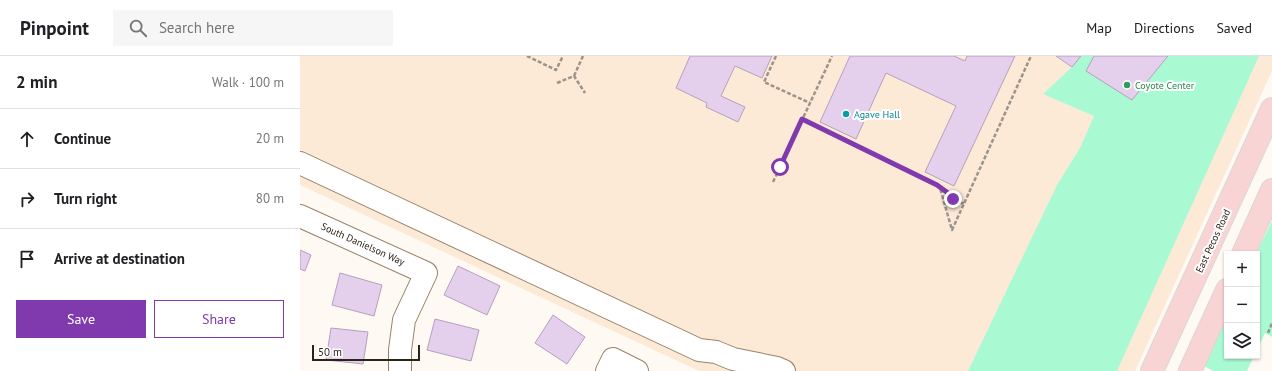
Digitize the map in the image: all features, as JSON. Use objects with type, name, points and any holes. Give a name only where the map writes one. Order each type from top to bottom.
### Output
[{"type":"main road","name":"East Pecos Road","points":[[1152,371],[1269,123]]},
{"type":"main road","points":[[1244,251],[1272,190]]},
{"type":"main road","points":[[1190,371],[1224,297]]},
{"type":"street","points":[[300,163],[699,350],[716,352],[733,358],[784,371]]},
{"type":"street","name":"South Danielson Way","points":[[300,216],[426,273],[404,320],[400,350],[400,371]]},
{"type":"street","points":[[607,371],[613,360],[637,371]]},
{"type":"path","points":[[527,56],[556,70],[563,56]]},
{"type":"path","points":[[557,83],[574,76],[583,56]]},
{"type":"path","points":[[776,56],[764,82],[810,103]]},
{"type":"path","points":[[772,182],[832,56]]},
{"type":"path","points":[[940,188],[952,230],[1031,56]]},
{"type":"path","points":[[574,76],[585,93]]},
{"type":"path","points":[[802,119],[940,188],[948,193],[953,199],[964,204]]},
{"type":"path","points":[[1268,333],[1272,323]]},
{"type":"shaded area","points":[[300,56],[1272,56],[1272,71],[1135,371],[699,371],[300,185]]},
{"type":"green space","points":[[1081,56],[1094,56],[1086,71],[1132,100],[1168,56],[1259,56],[1117,371],[968,371],[1057,185],[1080,148],[1094,116],[1043,94],[1072,67]]},
{"type":"green space","points":[[1272,221],[1272,337],[1265,333],[1260,344],[1260,251],[1257,251]]},
{"type":"green space","points":[[1224,323],[1224,359],[1253,359],[1247,371],[1213,371],[1204,366]]},
{"type":"building","points":[[690,56],[772,56],[762,78],[735,66],[721,96],[745,107],[738,122],[706,107],[707,103],[676,88]]},
{"type":"building","name":"Agave Hall","points":[[850,56],[954,56],[965,61],[967,56],[1015,56],[954,186],[925,172],[956,106],[886,73],[856,139],[820,122]]},
{"type":"building","points":[[1056,56],[1081,56],[1072,67]]},
{"type":"building","name":"Coyote Center","points":[[1094,56],[1168,56],[1132,100],[1086,71]]},
{"type":"building","points":[[300,250],[311,255],[305,271],[300,269]]},
{"type":"building","points":[[458,266],[500,286],[487,315],[444,295]]},
{"type":"building","points":[[340,273],[382,285],[374,316],[332,305]]},
{"type":"building","points":[[553,315],[585,337],[567,364],[535,343]]},
{"type":"building","points":[[435,319],[479,330],[471,361],[427,350]]},
{"type":"building","points":[[331,328],[368,332],[363,364],[326,360]]},
{"type":"place","name":"Coyote Center","points":[[1127,85]]},
{"type":"place","name":"Agave Hall","points":[[846,114]]},
{"type":"route","points":[[780,167],[802,119],[937,185],[948,193],[953,199]]}]
